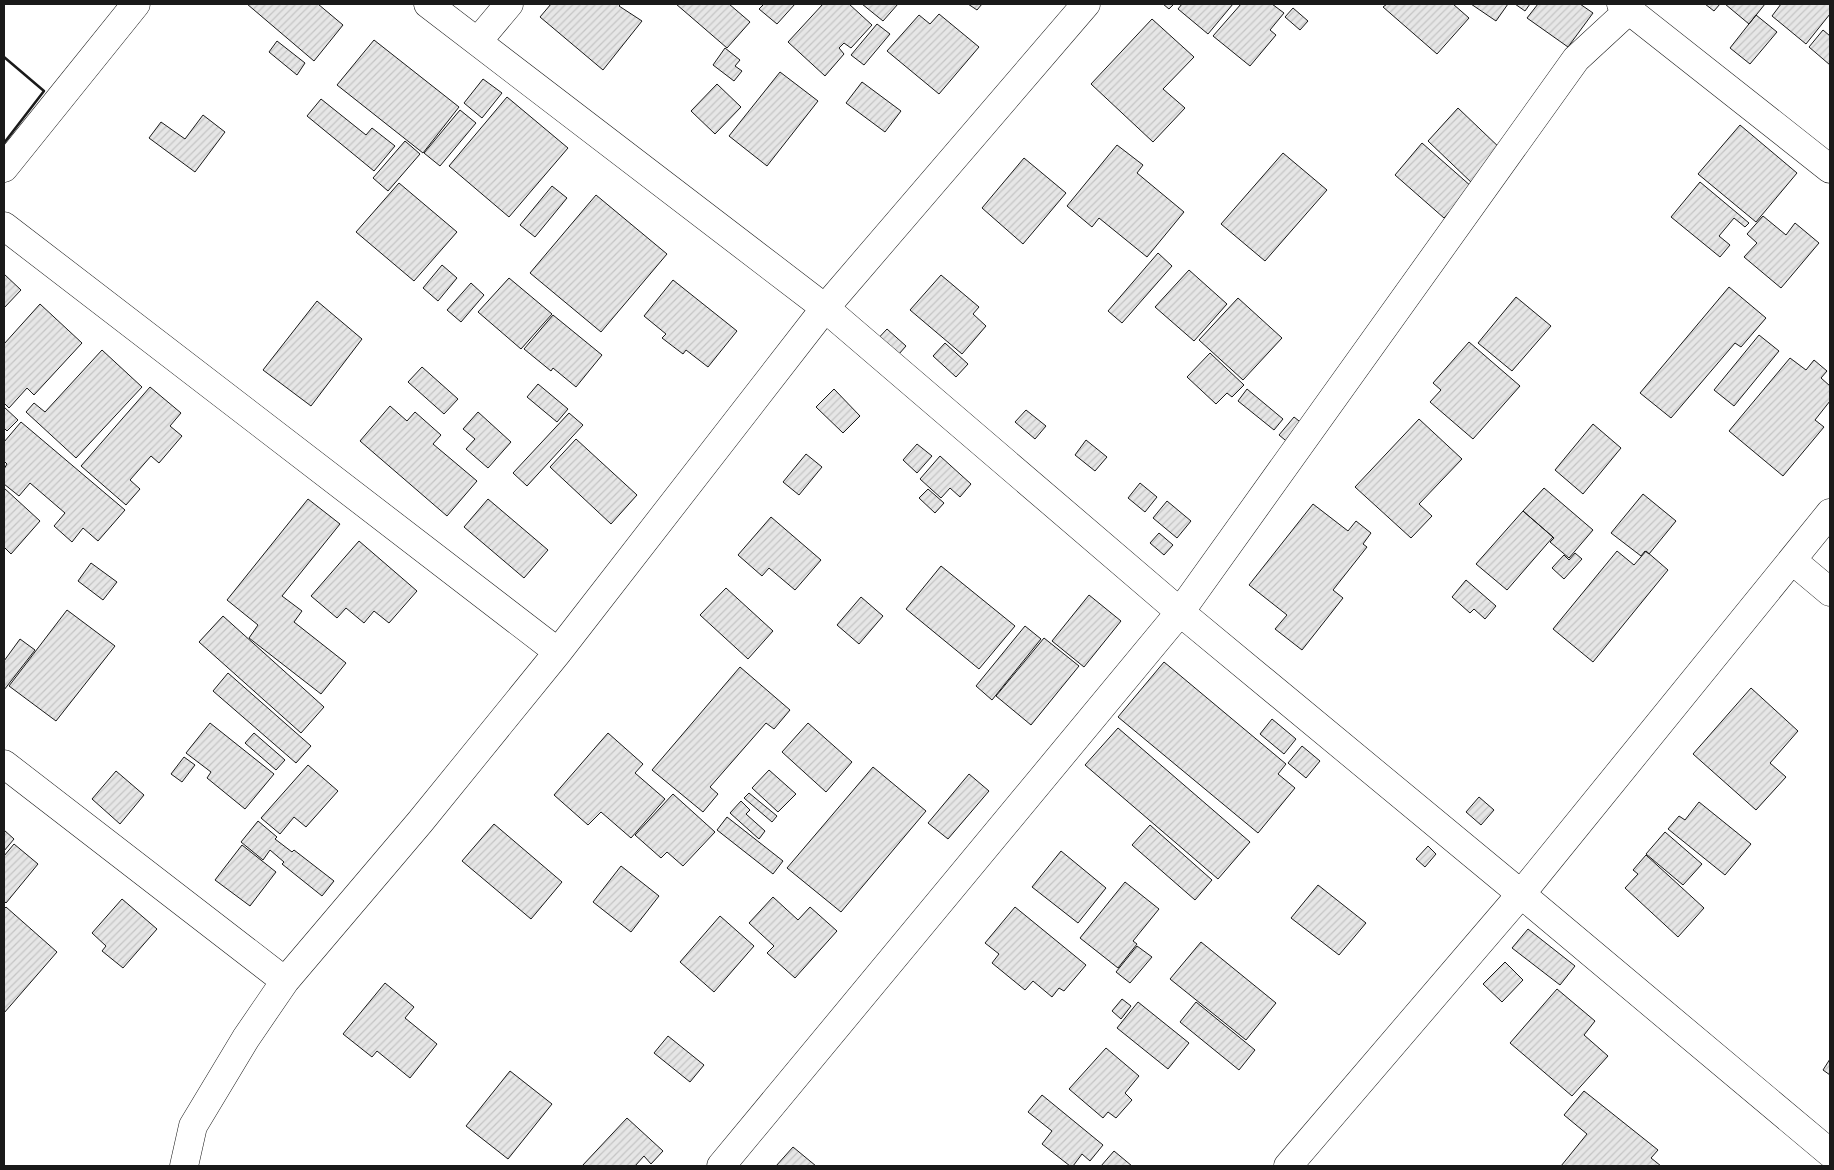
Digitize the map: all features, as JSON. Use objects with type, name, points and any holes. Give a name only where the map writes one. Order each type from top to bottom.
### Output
[{"type":"street","points":[[4,168],[136,4]]},
{"type":"street","points":[[428,4],[825,308],[1180,612],[1830,1153]]},
{"type":"street","points":[[478,41],[509,4]]},
{"type":"street","points":[[184,1166],[193,1126],[246,1038],[285,982],[420,822],[558,652],[825,308],[1086,4]]},
{"type":"street","points":[[721,1166],[1180,612],[1576,59],[1625,7],[1830,169]]},
{"type":"street","points":[[4,226],[558,652]]},
{"type":"street","points":[[1288,1166],[1521,894],[1830,513]]},
{"type":"street","points":[[1793,561],[1830,592]]},
{"type":"street","points":[[4,764],[285,982]]},
{"type":"building","points":[[247,4],[318,4],[343,25],[314,61]]},
{"type":"building","points":[[551,4],[621,4],[619,6],[642,21],[603,70],[540,17]]},
{"type":"building","points":[[676,4],[729,4],[750,22],[727,48]]},
{"type":"building","points":[[764,4],[795,4],[777,24],[759,9]]},
{"type":"building","points":[[823,4],[849,4],[872,25],[851,48],[844,43],[839,48],[844,54],[825,76],[788,42]]},
{"type":"building","points":[[862,4],[898,4],[883,21]]},
{"type":"building","points":[[968,4],[982,4],[977,10]]},
{"type":"building","points":[[1163,4],[1174,4],[1169,9]]},
{"type":"building","points":[[1182,4],[1233,4],[1208,34],[1178,9]]},
{"type":"building","points":[[1241,4],[1272,4],[1284,13],[1270,30],[1276,35],[1250,66],[1213,36]]},
{"type":"building","points":[[1387,4],[1453,4],[1469,18],[1437,54],[1383,7]]},
{"type":"building","points":[[1471,4],[1508,4],[1496,21]]},
{"type":"building","points":[[1515,4],[1530,4],[1525,11]]},
{"type":"building","points":[[1538,4],[1580,4],[1593,13],[1568,47],[1527,18]]},
{"type":"building","points":[[1705,4],[1720,4],[1714,11]]},
{"type":"building","points":[[1725,4],[1765,4],[1749,24]]},
{"type":"building","points":[[1781,4],[1830,4],[1830,14],[1806,44],[1772,16]]},
{"type":"building","points":[[1293,8],[1308,21],[1300,30],[1285,17]]},
{"type":"building","points":[[939,14],[979,47],[939,94],[887,51],[919,15],[930,24]]},
{"type":"building","points":[[1756,15],[1777,32],[1750,64],[1730,48]]},
{"type":"building","points":[[1152,19],[1194,57],[1163,89],[1185,108],[1153,142],[1091,84]]},
{"type":"building","points":[[877,24],[890,34],[864,65],[851,55]]},
{"type":"building","points":[[1823,30],[1830,36],[1830,65],[1809,47]]},
{"type":"building","points":[[374,40],[459,107],[423,153],[337,85]]},
{"type":"building","points":[[277,41],[305,63],[297,75],[269,52]]},
{"type":"building","points":[[725,48],[740,60],[735,66],[742,71],[734,81],[713,65]]},
{"type":"building","points":[[780,72],[818,101],[767,166],[729,136]]},
{"type":"building","points":[[483,79],[502,93],[482,118],[464,103]]},
{"type":"building","points":[[862,82],[901,111],[885,132],[846,103]]},
{"type":"building","points":[[717,84],[741,107],[715,134],[691,111]]},
{"type":"building","points":[[507,97],[568,148],[509,217],[449,166]]},
{"type":"building","points":[[321,99],[366,135],[372,128],[395,146],[374,171],[307,116]]},
{"type":"building","points":[[1458,108],[1503,151],[1473,184],[1428,141]]},
{"type":"building","points":[[460,110],[476,123],[440,166],[424,153]]},
{"type":"building","points":[[203,115],[225,132],[195,172],[149,138],[161,122],[185,139]]},
{"type":"building","points":[[1740,125],[1797,173],[1756,222],[1698,174]]},
{"type":"building","points":[[405,141],[420,154],[388,191],[373,178]]},
{"type":"building","points":[[1422,143],[1472,187],[1444,218],[1395,175]]},
{"type":"building","points":[[1117,145],[1143,165],[1137,173],[1184,212],[1147,257],[1099,218],[1092,227],[1067,206]]},
{"type":"building","points":[[1283,153],[1327,190],[1265,261],[1221,224]]},
{"type":"building","points":[[1024,158],[1066,193],[1023,244],[982,208]]},
{"type":"building","points":[[1700,182],[1749,223],[1745,227],[1734,218],[1719,236],[1730,245],[1720,257],[1671,217]]},
{"type":"building","points":[[399,183],[457,232],[414,281],[356,232]]},
{"type":"building","points":[[552,186],[567,198],[535,237],[520,225]]},
{"type":"building","points":[[596,195],[667,254],[601,332],[530,273]]},
{"type":"building","points":[[1763,216],[1786,235],[1795,223],[1819,243],[1781,288],[1744,257],[1757,243],[1747,234]]},
{"type":"building","points":[[1158,253],[1172,266],[1122,323],[1108,311]]},
{"type":"building","points":[[442,265],[457,278],[438,301],[423,288]]},
{"type":"building","points":[[1189,270],[1227,304],[1194,341],[1155,307]]},
{"type":"building","points":[[4,274],[21,290],[4,308]]},
{"type":"building","points":[[941,275],[979,307],[973,314],[986,326],[962,354],[910,310]]},
{"type":"building","points":[[509,278],[552,314],[521,349],[478,312]]},
{"type":"building","points":[[673,280],[737,331],[708,367],[686,350],[683,354],[662,338],[666,334],[644,316]]},
{"type":"building","points":[[471,283],[484,295],[461,322],[447,310]]},
{"type":"building","points":[[1729,287],[1766,318],[1741,347],[1735,343],[1671,418],[1640,393]]},
{"type":"building","points":[[1516,297],[1551,326],[1512,371],[1478,343]]},
{"type":"building","points":[[1238,298],[1282,338],[1243,380],[1199,340]]},
{"type":"building","points":[[317,301],[362,339],[311,406],[263,370]]},
{"type":"building","points":[[40,304],[82,343],[34,395],[27,388],[9,408],[4,403],[4,344]]},
{"type":"building","points":[[553,315],[602,355],[576,387],[553,368],[551,371],[524,349]]},
{"type":"building","points":[[887,329],[906,346],[892,362],[873,344]]},
{"type":"building","points":[[1759,335],[1779,351],[1734,406],[1714,390]]},
{"type":"building","points":[[1469,342],[1520,386],[1473,439],[1430,402],[1441,390],[1433,383]]},
{"type":"building","points":[[945,343],[968,364],[956,377],[933,356]]},
{"type":"building","points":[[102,350],[142,387],[76,458],[26,412],[34,403],[45,412]]},
{"type":"building","points":[[1210,353],[1244,385],[1232,397],[1227,393],[1216,404],[1187,377]]},
{"type":"building","points":[[1790,358],[1806,370],[1814,360],[1827,371],[1821,378],[1830,386],[1830,401],[1815,420],[1824,427],[1783,476],[1729,431]]},
{"type":"building","points":[[422,367],[458,399],[444,414],[408,382]]},
{"type":"building","points":[[538,384],[568,409],[557,422],[527,397]]},
{"type":"building","points":[[150,387],[181,413],[170,426],[182,436],[159,463],[151,456],[130,480],[140,489],[126,505],[81,466]]},
{"type":"building","points":[[834,389],[860,416],[843,433],[816,407]]},
{"type":"building","points":[[1247,389],[1283,419],[1274,430],[1238,401]]},
{"type":"building","points":[[390,406],[407,421],[415,412],[441,435],[433,444],[477,481],[447,516],[360,441]]},
{"type":"building","points":[[4,407],[18,420],[7,431],[4,428]]},
{"type":"building","points":[[1026,410],[1046,426],[1035,439],[1015,422]]},
{"type":"building","points":[[478,412],[511,442],[488,468],[466,449],[475,439],[463,429]]},
{"type":"building","points":[[569,413],[583,425],[527,486],[513,473]]},
{"type":"building","points":[[1294,417],[1318,436],[1302,454],[1279,435]]},
{"type":"building","points":[[1419,419],[1462,459],[1419,504],[1432,516],[1411,538],[1355,487]]},
{"type":"building","points":[[21,422],[125,510],[98,541],[83,528],[72,542],[54,526],[65,513],[30,483],[19,496],[4,484],[4,469],[7,464],[4,461],[4,442]]},
{"type":"building","points":[[1593,424],[1621,448],[1583,494],[1555,470]]},
{"type":"building","points":[[576,439],[637,495],[611,524],[550,467]]},
{"type":"building","points":[[1086,440],[1107,457],[1095,471],[1075,455]]},
{"type":"building","points":[[917,444],[932,456],[917,473],[903,460]]},
{"type":"building","points":[[806,454],[822,467],[799,495],[783,482]]},
{"type":"building","points":[[940,456],[971,484],[960,497],[950,488],[941,498],[920,479]]},
{"type":"building","points":[[1140,483],[1157,497],[1145,512],[1128,498]]},
{"type":"building","points":[[4,488],[40,521],[11,554],[4,547]]},
{"type":"building","points":[[1544,488],[1593,530],[1569,558],[1550,542],[1554,538],[1523,511]]},
{"type":"building","points":[[928,489],[944,503],[935,513],[919,498]]},
{"type":"building","points":[[1643,494],[1676,521],[1649,554],[1645,551],[1641,556],[1611,533]]},
{"type":"building","points":[[308,499],[340,524],[282,596],[302,611],[294,622],[346,663],[321,694],[249,638],[258,625],[227,600]]},
{"type":"building","points":[[488,499],[548,550],[524,578],[464,527]]},
{"type":"building","points":[[1167,501],[1191,521],[1177,538],[1153,518]]},
{"type":"building","points":[[1313,504],[1348,531],[1356,521],[1371,533],[1363,544],[1367,547],[1333,590],[1343,598],[1302,650],[1275,629],[1287,615],[1249,585]]},
{"type":"building","points":[[1523,511],[1553,537],[1507,590],[1476,564]]},
{"type":"building","points":[[771,517],[821,560],[795,590],[769,568],[762,576],[738,555]]},
{"type":"building","points":[[1159,533],[1173,545],[1164,555],[1150,543]]},
{"type":"building","points":[[359,541],[417,591],[389,623],[374,611],[364,623],[346,608],[337,618],[311,596]]},
{"type":"building","points":[[1617,551],[1634,565],[1646,551],[1668,570],[1593,662],[1553,629]]},
{"type":"building","points":[[1575,553],[1582,559],[1564,579],[1552,568],[1564,555],[1569,560]]},
{"type":"building","points":[[91,563],[117,582],[103,600],[78,581]]},
{"type":"building","points":[[941,566],[1015,626],[979,669],[906,609]]},
{"type":"building","points":[[1466,580],[1496,606],[1485,619],[1474,609],[1470,613],[1452,597]]},
{"type":"building","points":[[726,588],[773,631],[748,659],[700,615]]},
{"type":"building","points":[[1089,595],[1121,621],[1084,667],[1052,641]]},
{"type":"building","points":[[861,597],[883,616],[859,644],[837,625]]},
{"type":"building","points":[[67,610],[115,646],[56,721],[9,686]]},
{"type":"building","points":[[223,616],[324,707],[301,733],[199,642]]},
{"type":"building","points":[[1025,626],[1041,639],[992,700],[976,686]]},
{"type":"building","points":[[1044,638],[1079,666],[1031,725],[996,696]]},
{"type":"building","points":[[20,639],[35,650],[4,690],[4,661]]},
{"type":"building","points":[[1164,662],[1286,764],[1278,774],[1295,788],[1258,833],[1118,717]]},
{"type":"building","points":[[740,667],[790,710],[774,729],[766,723],[710,787],[718,794],[703,812],[652,770]]},
{"type":"building","points":[[228,673],[311,746],[296,763],[213,691]]},
{"type":"building","points":[[1751,688],[1798,731],[1770,763],[1786,777],[1756,810],[1693,754]]},
{"type":"building","points":[[1272,719],[1296,739],[1284,754],[1260,734]]},
{"type":"building","points":[[210,723],[274,774],[245,809],[207,778],[211,772],[186,753]]},
{"type":"building","points":[[808,723],[852,762],[826,792],[782,752]]},
{"type":"building","points":[[1118,728],[1250,842],[1218,879],[1085,765]]},
{"type":"building","points":[[254,733],[285,760],[276,770],[245,743]]},
{"type":"building","points":[[608,733],[643,764],[635,773],[665,799],[631,838],[601,812],[588,825],[554,795]]},
{"type":"building","points":[[1302,746],[1320,761],[1306,778],[1288,763]]},
{"type":"building","points":[[184,757],[195,765],[182,782],[171,774]]},
{"type":"building","points":[[308,765],[338,791],[306,827],[294,817],[280,834],[261,818]]},
{"type":"building","points":[[873,767],[926,811],[841,912],[787,868]]},
{"type":"building","points":[[769,770],[796,794],[778,812],[752,788]]},
{"type":"building","points":[[116,771],[144,795],[120,824],[92,799]]},
{"type":"building","points":[[969,774],[989,791],[948,839],[928,823]]},
{"type":"building","points":[[749,793],[777,816],[772,822],[744,798]]},
{"type":"building","points":[[673,794],[715,832],[683,866],[667,852],[661,858],[635,835]]},
{"type":"building","points":[[1479,797],[1494,810],[1481,825],[1466,812]]},
{"type":"building","points":[[741,801],[750,810],[746,814],[765,831],[759,839],[730,813]]},
{"type":"building","points":[[1699,802],[1751,844],[1725,875],[1668,829],[1679,816],[1685,820]]},
{"type":"building","points":[[727,817],[783,861],[773,874],[717,830]]},
{"type":"building","points":[[258,821],[277,837],[275,839],[292,852],[294,850],[334,881],[322,896],[282,864],[284,862],[270,850],[263,860],[241,842]]},
{"type":"building","points":[[494,824],[562,882],[531,919],[462,861]]},
{"type":"building","points":[[1150,825],[1212,880],[1195,900],[1132,845]]},
{"type":"building","points":[[4,830],[14,839],[4,851]]},
{"type":"building","points":[[1665,832],[1702,864],[1683,885],[1646,854]]},
{"type":"building","points":[[14,844],[38,864],[6,903],[4,901],[4,856]]},
{"type":"building","points":[[242,845],[276,872],[250,906],[215,880]]},
{"type":"building","points":[[1428,846],[1436,854],[1425,867],[1416,859]]},
{"type":"building","points":[[1061,851],[1106,888],[1078,923],[1032,887]]},
{"type":"building","points":[[1646,855],[1704,908],[1678,937],[1625,888],[1638,874],[1633,870]]},
{"type":"building","points":[[621,866],[659,896],[631,932],[593,902]]},
{"type":"building","points":[[1125,882],[1159,909],[1133,941],[1137,944],[1118,968],[1080,938]]},
{"type":"building","points":[[1318,885],[1366,923],[1339,955],[1291,918]]},
{"type":"building","points":[[773,897],[798,920],[810,907],[837,931],[795,978],[767,953],[774,946],[749,923]]},
{"type":"building","points":[[122,899],[157,929],[123,968],[102,951],[106,946],[92,933]]},
{"type":"building","points":[[6,907],[57,952],[4,1013],[4,909]]},
{"type":"building","points":[[1015,907],[1086,965],[1064,991],[1059,988],[1052,997],[1033,981],[1025,990],[992,963],[999,954],[985,943]]},
{"type":"building","points":[[720,916],[754,946],[714,992],[680,962]]},
{"type":"building","points":[[1528,929],[1575,966],[1560,985],[1512,948]]},
{"type":"building","points":[[1201,942],[1276,1003],[1246,1040],[1170,979]]},
{"type":"building","points":[[1137,946],[1152,957],[1130,983],[1116,972]]},
{"type":"building","points":[[1505,962],[1523,980],[1502,1002],[1483,984]]},
{"type":"building","points":[[385,983],[414,1007],[405,1018],[437,1044],[410,1078],[377,1051],[372,1057],[343,1034]]},
{"type":"building","points":[[1557,989],[1595,1021],[1584,1035],[1608,1056],[1572,1096],[1510,1043]]},
{"type":"building","points":[[1122,999],[1131,1006],[1121,1019],[1112,1011]]},
{"type":"building","points":[[1138,1002],[1189,1043],[1168,1069],[1117,1028]]},
{"type":"building","points":[[1196,1002],[1255,1050],[1239,1070],[1180,1022]]},
{"type":"building","points":[[668,1036],[704,1065],[690,1082],[654,1053]]},
{"type":"building","points":[[1106,1048],[1139,1076],[1125,1093],[1132,1100],[1116,1118],[1108,1112],[1103,1118],[1069,1089]]},
{"type":"building","points":[[1830,1059],[1830,1075],[1823,1070]]},
{"type":"building","points":[[510,1071],[552,1104],[508,1159],[466,1126]]},
{"type":"building","points":[[1584,1091],[1658,1150],[1651,1158],[1661,1166],[1561,1166],[1587,1134],[1564,1115]]},
{"type":"building","points":[[1042,1095],[1103,1145],[1090,1161],[1082,1154],[1073,1166],[1070,1166],[1042,1144],[1052,1131],[1028,1112]]},
{"type":"building","points":[[627,1118],[663,1151],[651,1164],[644,1156],[635,1166],[582,1166]]},
{"type":"building","points":[[793,1147],[816,1166],[776,1166]]},
{"type":"building","points":[[1114,1151],[1132,1166],[1101,1166]]},
{"type":"wall","points":[[4,57],[44,91],[4,143]]}]
